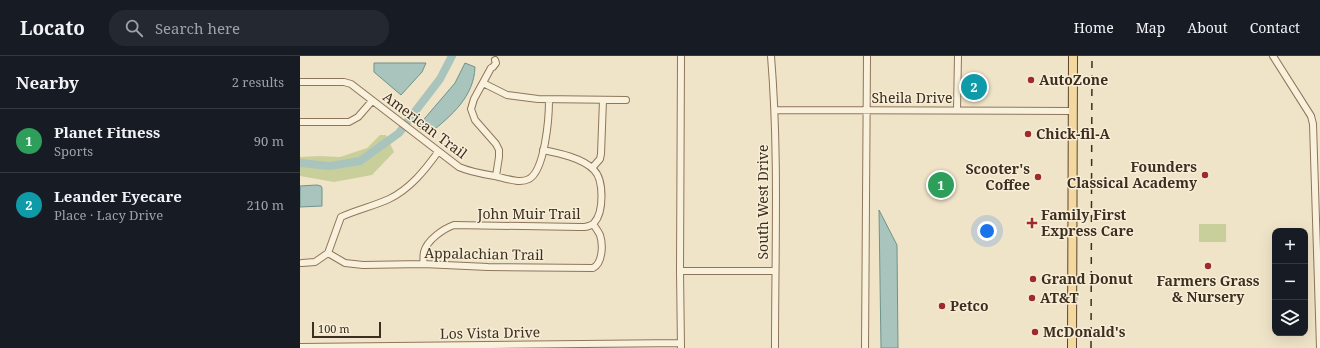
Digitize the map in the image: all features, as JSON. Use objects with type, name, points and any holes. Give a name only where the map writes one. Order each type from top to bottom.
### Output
[{"type":"main road","points":[[1072,348],[1073,56]]},
{"type":"street","points":[[681,56],[681,345]]},
{"type":"street","name":"South West Drive","points":[[771,56],[775,110],[775,348]]},
{"type":"street","points":[[865,348],[867,56]]},
{"type":"street","points":[[958,56],[958,110]]},
{"type":"street","points":[[1273,56],[1311,116],[1313,124],[1320,348]]},
{"type":"street","points":[[496,176],[499,157],[498,150],[496,144],[475,120],[472,113],[472,102],[490,68],[489,65],[492,60],[497,58]]},
{"type":"street","name":"American Trail","points":[[300,82],[347,83],[455,165],[463,169],[517,180],[528,179],[537,170],[543,150],[548,122],[549,100]]},
{"type":"street","points":[[483,83],[507,95],[549,100],[626,100]]},
{"type":"street","points":[[543,150],[570,156],[592,168],[600,159],[601,154],[603,100]]},
{"type":"street","points":[[300,122],[349,122],[358,117],[372,101]]},
{"type":"street","name":"Sheila Drive","points":[[775,110],[867,109],[1072,111]]},
{"type":"street","points":[[302,263],[315,262],[328,253],[341,217],[389,199],[414,182],[438,152]]},
{"type":"street","name":"John Muir Trail","points":[[424,264],[424,251],[431,240],[447,228],[454,225],[580,227],[593,224],[600,210],[601,188],[598,176],[592,168]]},
{"type":"street","name":"Appalachian Trail","points":[[328,253],[345,263],[363,265],[424,264],[488,267],[593,268],[598,265],[600,260],[601,241],[599,233],[593,224]]},
{"type":"street","points":[[680,271],[775,271]]},
{"type":"street","name":"Los Vista Drive","points":[[300,347],[681,345]]},
{"type":"green space","points":[[380,135],[386,135],[394,152],[372,175],[334,182],[300,176],[300,157],[340,157],[367,148]]},
{"type":"green space","points":[[1199,224],[1226,224],[1226,242],[1199,242]]},
{"type":"water","points":[[374,63],[426,63],[422,72],[401,95],[374,72]]},
{"type":"water","points":[[465,63],[475,67],[474,78],[466,97],[446,120],[430,133],[420,129],[419,125],[455,83]]},
{"type":"water","points":[[300,186],[321,186],[322,188],[322,206],[300,207]]},
{"type":"water","points":[[879,210],[897,245],[898,348],[881,348]]},
{"type":"waterway","points":[[407,122],[440,79],[452,56]]},
{"type":"waterway","points":[[300,163],[330,166],[360,161],[399,133],[402,129]]},
{"type":"railway","points":[[1091,348],[1092,56]]},
{"type":"place","name":"AutoZone","points":[[1031,80]]},
{"type":"place","name":"Leander Eyecare","points":[[974,87]]},
{"type":"place","name":"Chick-fil-A","points":[[1028,134]]},
{"type":"place","name":"Founders Classical Academy","points":[[1205,175]]},
{"type":"place","name":"Scooter's Coffee","points":[[1038,177]]},
{"type":"place","name":"Planet Fitness","points":[[941,185]]},
{"type":"place","name":"Family First Express Care","points":[[1032,223]]},
{"type":"place","name":"Farmers Grass & Nursery","points":[[1208,266]]},
{"type":"place","name":"Grand Donut","points":[[1033,279]]},
{"type":"place","name":"AT&T","points":[[1032,298]]},
{"type":"place","name":"Petco","points":[[942,306]]},
{"type":"place","name":"McDonald's","points":[[1035,332]]}]
